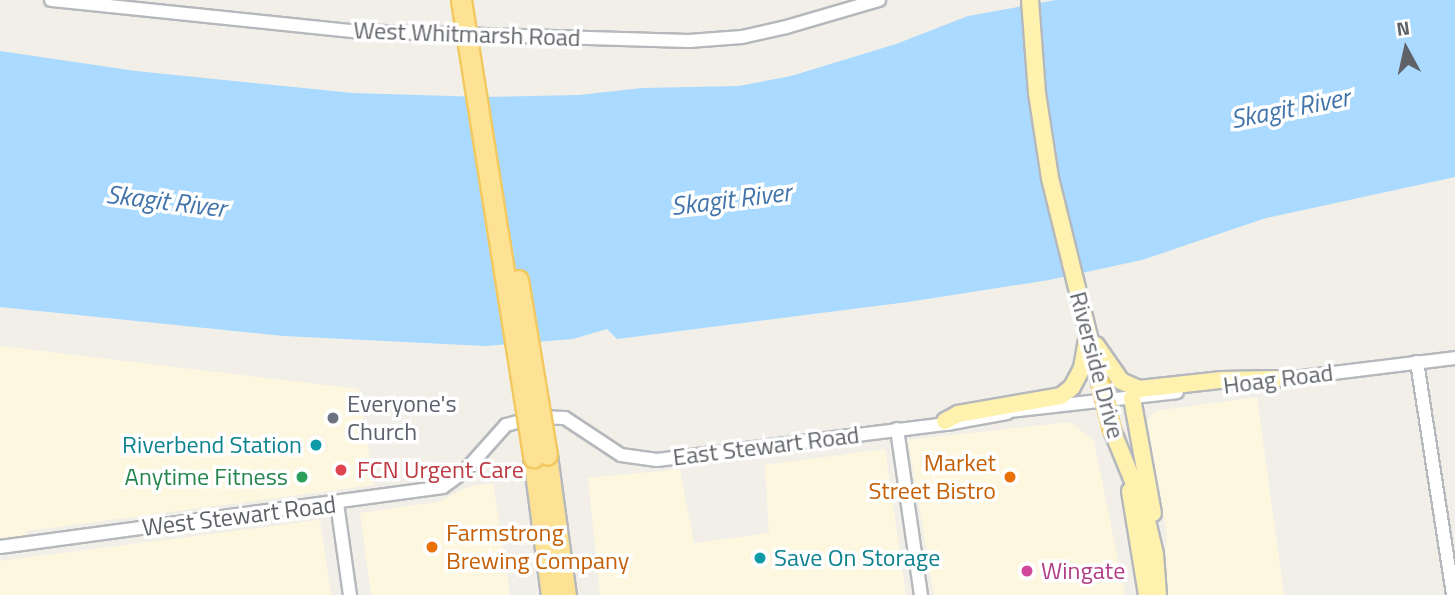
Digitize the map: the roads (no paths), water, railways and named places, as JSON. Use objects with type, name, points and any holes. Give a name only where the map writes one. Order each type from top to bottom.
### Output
[{"type":"highway","points":[[461,0],[566,595]]},
{"type":"highway","points":[[472,0],[540,456],[551,595]]},
{"type":"main road","name":"Riverside Drive","points":[[1030,0],[1044,131],[1059,221],[1101,394],[1112,430],[1144,508],[1155,554],[1158,595]]},
{"type":"main road","points":[[1088,334],[1121,381],[1139,389],[1220,380],[1276,379]]},
{"type":"main road","points":[[942,422],[958,414],[1061,396],[1072,387],[1082,368],[1088,334]]},
{"type":"main road","points":[[1132,398],[1152,502],[1155,554]]},
{"type":"main road","points":[[1126,461],[1147,595]]},
{"type":"street","name":"West Whitmarsh Road","points":[[51,0],[353,31],[690,41],[742,37],[876,0]]},
{"type":"street","name":"Hoag Road","points":[[1101,394],[1132,398],[1455,358]]},
{"type":"street","points":[[1418,362],[1453,595]]},
{"type":"street","name":"East Stewart Road","points":[[535,417],[565,418],[621,455],[657,460],[1007,414],[1101,394]]},
{"type":"street","name":"West Stewart Road","points":[[0,547],[443,487],[464,472],[506,425],[535,417]]},
{"type":"street","points":[[897,429],[921,595]]},
{"type":"street","points":[[337,503],[350,595]]},
{"type":"water","name":"Skagit River","points":[[1056,0],[1455,0],[1455,177],[1266,218],[1142,260],[1049,280],[908,302],[617,339],[607,329],[573,339],[485,346],[284,336],[0,307],[0,51],[136,71],[353,93],[484,97],[579,95],[642,88],[739,86],[791,76],[896,44],[968,16]]},
{"type":"place","name":"Everyone's Church","points":[[333,418]]},
{"type":"place","name":"Riverbend Station","points":[[316,445]]},
{"type":"place","name":"FCN Urgent Care","points":[[341,470]]},
{"type":"place","name":"Anytime Fitness","points":[[302,477]]},
{"type":"place","name":"Market Street Bistro","points":[[1010,477]]},
{"type":"place","name":"Farmstrong Brewing Company","points":[[432,547]]},
{"type":"place","name":"Save On Storage","points":[[760,558]]},
{"type":"place","name":"Wingate","points":[[1027,571]]}]
